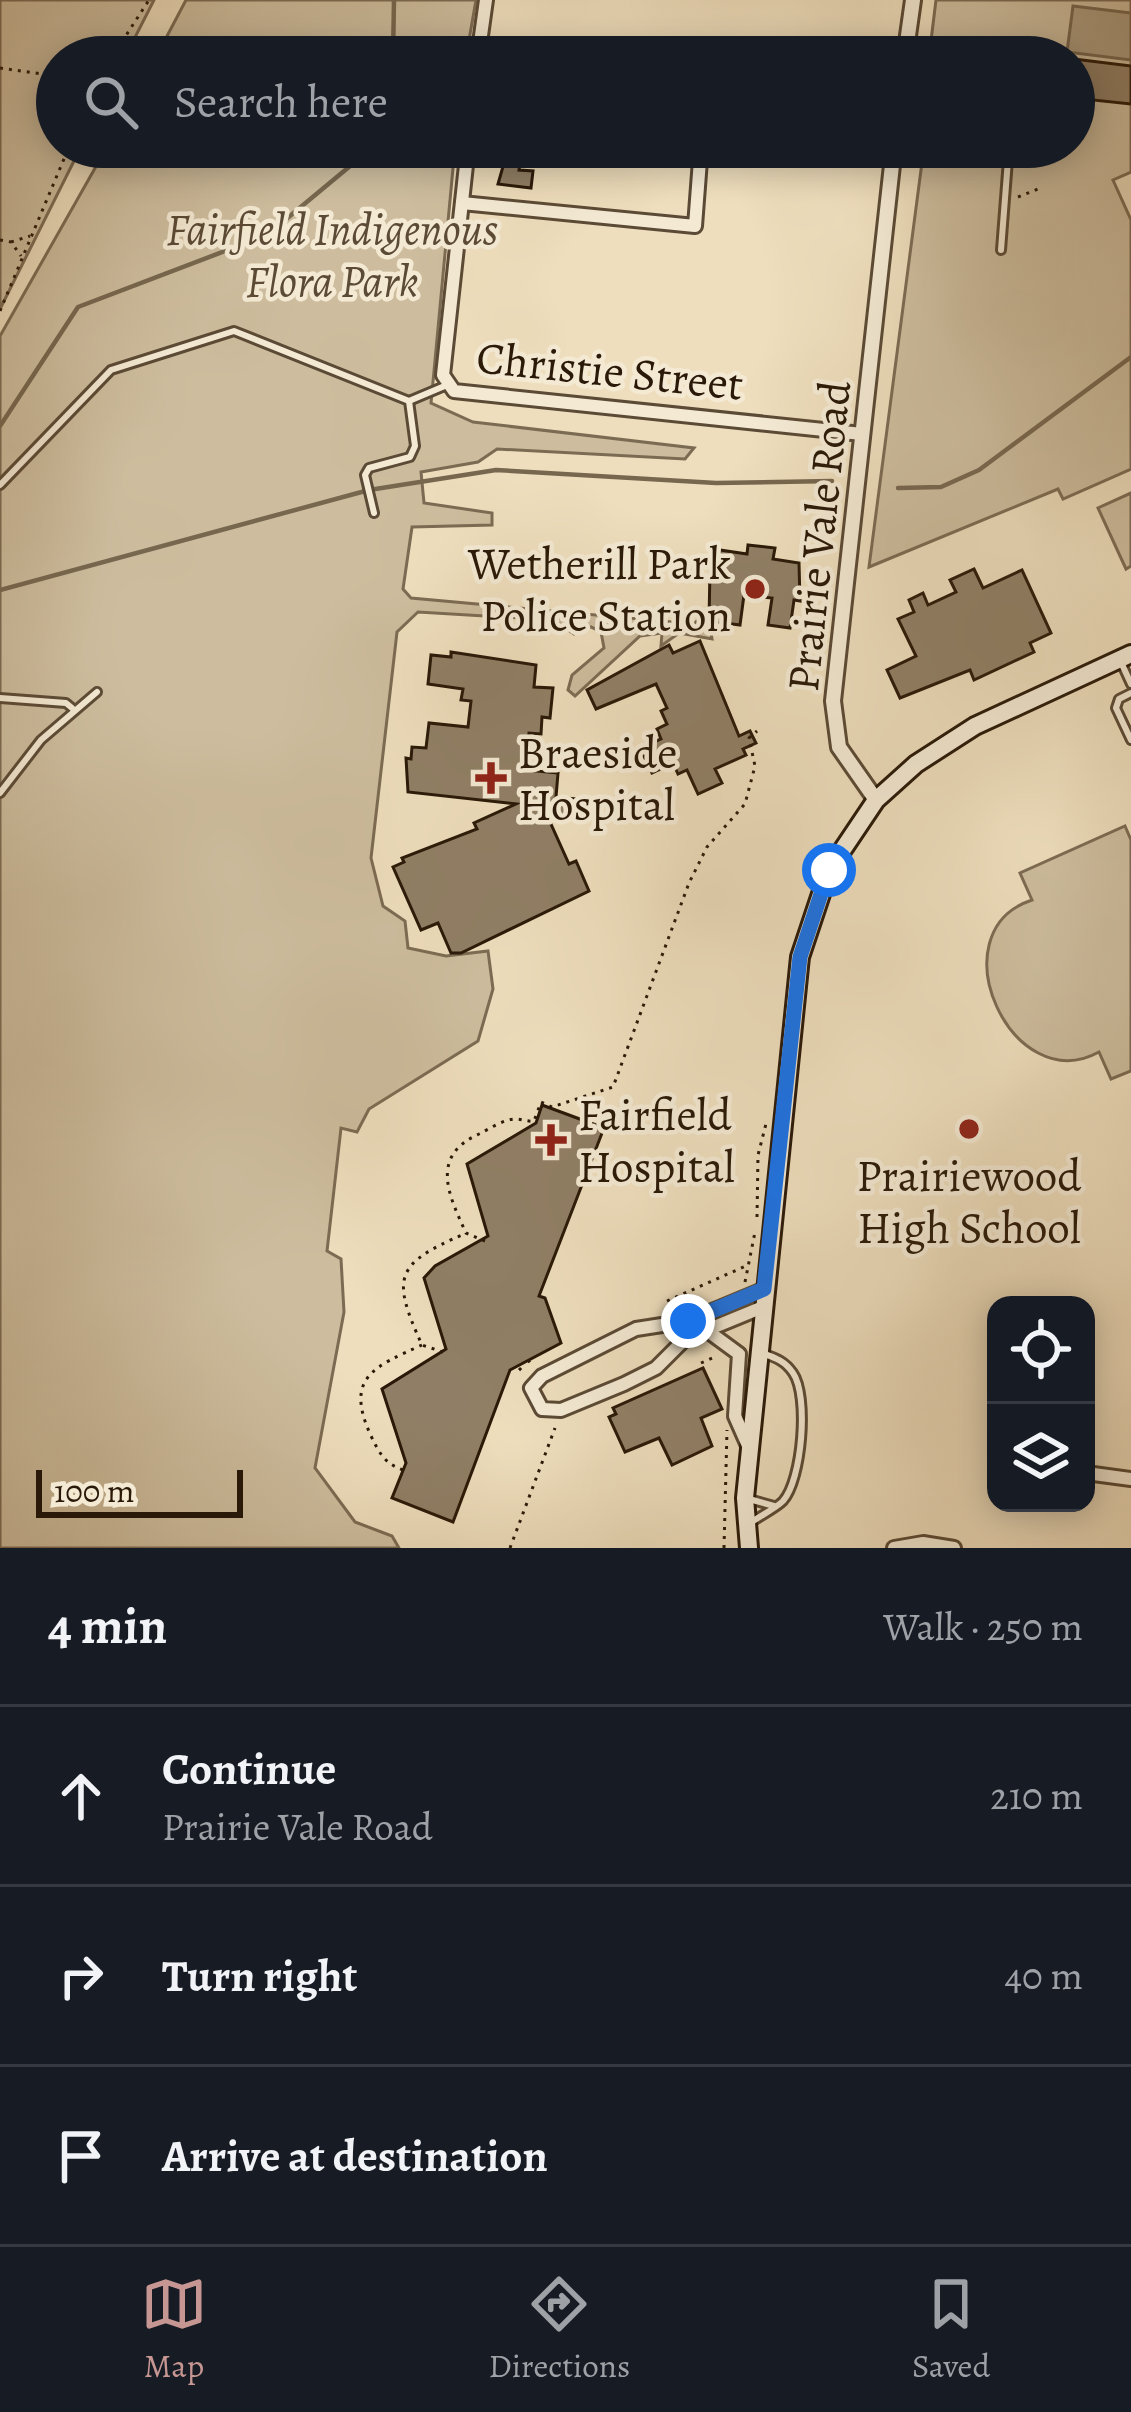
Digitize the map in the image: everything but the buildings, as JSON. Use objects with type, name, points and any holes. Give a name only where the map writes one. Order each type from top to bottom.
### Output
[{"type":"main road","points":[[748,1548],[746,1498],[800,957],[829,870],[876,800],[956,736],[1125,656]]},
{"type":"street","points":[[481,36],[486,0]]},
{"type":"street","points":[[908,36],[913,0]]},
{"type":"street","name":"Christie Street","points":[[466,168],[446,385],[454,391],[862,434]]},
{"type":"street","points":[[462,203],[695,226],[699,168]]},
{"type":"street","name":"Prairie Vale Road","points":[[876,800],[844,757],[834,720],[892,168]]},
{"type":"street","points":[[764,1298],[677,1344],[656,1368],[574,1406],[542,1409],[532,1397],[531,1388],[542,1376],[626,1333],[688,1321],[764,1298]]},
{"type":"street","points":[[705,1329],[720,1334],[739,1354],[735,1416],[751,1451]]},
{"type":"street","points":[[1095,1474],[1131,1479]]},
{"type":"street","points":[[894,1548],[923,1543],[954,1548]]},
{"type":"lane","points":[[1001,250],[1007,168]]},
{"type":"lane","points":[[0,485],[111,370],[234,331],[409,401],[446,385]]},
{"type":"lane","points":[[374,513],[365,475],[369,468],[410,457],[415,429],[409,401]]},
{"type":"lane","points":[[1125,656],[1131,688],[1116,708],[1131,740]]},
{"type":"lane","points":[[0,793],[73,709],[97,692]]},
{"type":"lane","points":[[0,698],[65,703],[73,709]]},
{"type":"lane","points":[[750,1523],[774,1506],[793,1482],[801,1396],[796,1376],[782,1360],[759,1352]]},
{"type":"lane","points":[[746,1498],[774,1506]]},
{"type":"path","points":[[126,36],[149,0]]},
{"type":"path","points":[[0,68],[36,73]]},
{"type":"path","points":[[0,311],[60,168]]},
{"type":"path","points":[[1004,202],[1038,189]]},
{"type":"path","points":[[0,240],[11,242],[32,235]]},
{"type":"path","points":[[11,242],[23,259]]},
{"type":"path","points":[[484,1241],[466,1233],[445,1185],[455,1148],[512,1119],[534,1120],[541,1102],[552,1107],[613,1087],[689,883],[707,847],[745,804],[754,766],[749,738],[757,730]]},
{"type":"path","points":[[736,1270],[743,1287],[757,1222],[758,1155],[767,1118]]},
{"type":"path","points":[[422,1345],[402,1300],[406,1268],[422,1252],[466,1233]]},
{"type":"path","points":[[667,1301],[749,1264]]},
{"type":"path","points":[[403,1470],[382,1458],[362,1415],[361,1390],[379,1365],[422,1345],[443,1352]]},
{"type":"path","points":[[700,1363],[728,1351]]},
{"type":"path","points":[[724,1548],[728,1414]]},
{"type":"path","points":[[510,1548],[555,1428]]},
{"type":"green space","points":[[0,0],[154,0],[136,36],[36,36],[36,168],[70,168],[0,309]]},
{"type":"green space","points":[[186,0],[476,0],[470,36],[167,36]]},
{"type":"green space","points":[[936,0],[1131,0],[1131,172],[1113,180],[1131,220],[1131,469],[1063,499],[1058,489],[869,567],[921,168],[1095,168],[1095,36],[932,36]]},
{"type":"green space","name":"Fairfield Indigenous Flora Park","points":[[95,168],[453,168],[431,403],[473,422],[694,448],[685,459],[497,449],[478,462],[421,472],[424,503],[492,513],[492,525],[412,527],[403,589],[411,598],[694,624],[707,610],[712,639],[679,633],[661,646],[662,633],[640,636],[575,696],[568,690],[572,675],[604,648],[601,632],[591,627],[574,634],[554,620],[418,612],[397,632],[371,858],[383,906],[405,921],[408,948],[446,956],[488,951],[493,989],[478,1041],[369,1109],[357,1132],[341,1128],[327,1251],[341,1259],[344,1312],[315,1468],[355,1522],[392,1536],[399,1548],[0,1548],[0,336]]},
{"type":"green space","points":[[1131,493],[1131,566],[1126,569],[1098,508]]},
{"type":"green space","points":[[1125,826],[1131,840],[1131,1071],[1111,1079],[1099,1052],[1067,1061],[1038,1053],[1014,1033],[996,1006],[988,975],[989,944],[1003,918],[1032,900],[1020,873]]},
{"type":"shaded area","points":[[1073,6],[1131,13],[1131,60],[1095,56],[1095,36],[1069,36]]},
{"type":"waterway","points":[[393,36],[394,0]]},
{"type":"waterway","points":[[0,426],[78,307],[267,235],[348,168]]},
{"type":"waterway","points":[[898,488],[941,487],[979,470],[1131,357]]},
{"type":"waterway","points":[[0,590],[369,490],[496,470],[716,483],[832,481]]},
{"type":"place","name":"Wetherill Park Police Station","points":[[755,589]]},
{"type":"place","name":"Braeside Hospital","points":[[491,778]]},
{"type":"place","name":"Prairiewood High School","points":[[969,1129]]},
{"type":"place","name":"Fairfield Hospital","points":[[551,1140]]},
{"type":"route","points":[[688,1321],[764,1289],[800,957],[810,915],[829,870]]}]
